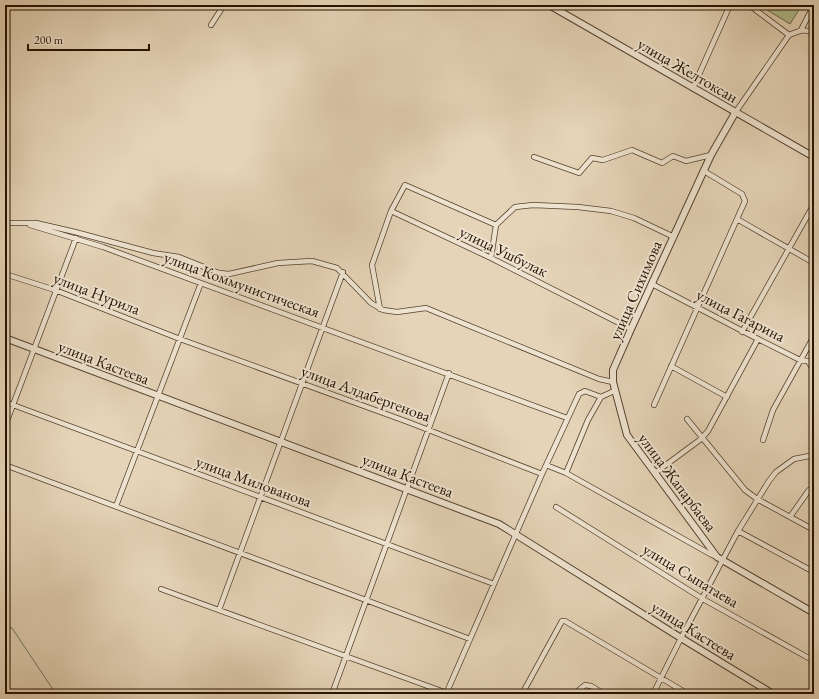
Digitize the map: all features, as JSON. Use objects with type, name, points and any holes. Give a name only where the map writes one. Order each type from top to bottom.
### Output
[{"type":"street","points":[[211,26],[224,5]]},
{"type":"street","name":"улица Желтоксан","points":[[549,5],[814,158]]},
{"type":"street","points":[[693,88],[730,5]]},
{"type":"street","points":[[749,5],[789,35]]},
{"type":"street","points":[[801,30],[814,5]]},
{"type":"street","points":[[734,112],[789,35],[801,30],[808,30],[814,33]]},
{"type":"street","name":"улица Сихимова","points":[[614,391],[613,370],[711,155],[734,112]]},
{"type":"street","points":[[534,157],[579,173],[592,158],[603,160],[632,150],[662,163],[673,156],[686,161],[711,155]]},
{"type":"street","points":[[654,405],[745,201],[745,197],[704,172]]},
{"type":"street","points":[[380,309],[372,265],[391,212],[405,185],[496,225]]},
{"type":"street","points":[[742,332],[814,204]]},
{"type":"street","points":[[491,258],[496,225],[515,207],[533,205],[611,211],[634,218],[674,237]]},
{"type":"street","name":"улица Ушбулак","points":[[391,212],[491,258],[631,329]]},
{"type":"street","points":[[737,219],[814,263]]},
{"type":"street","points":[[5,223],[36,223],[153,253],[179,257],[219,274],[229,274],[278,263],[296,261],[312,261],[330,265],[343,272],[371,303],[380,309],[390,313],[426,308],[599,379],[613,382]]},
{"type":"street","name":"улица Коммунистическая","points":[[24,223],[76,238],[448,373],[567,418]]},
{"type":"street","points":[[5,426],[33,348],[76,238]]},
{"type":"street","points":[[219,610],[324,328],[343,272]]},
{"type":"street","name":"улица Нурила","points":[[5,274],[55,290],[180,339]]},
{"type":"street","points":[[116,506],[201,283]]},
{"type":"street","name":"улица Гагарина","points":[[652,284],[742,332],[800,360],[808,361],[814,371]]},
{"type":"street","points":[[763,440],[773,410],[814,336]]},
{"type":"street","name":"улица Кастеева","points":[[5,338],[499,524],[517,533],[681,638],[773,694]]},
{"type":"street","name":"улица Алдабергенова","points":[[180,339],[428,430],[542,474]]},
{"type":"street","points":[[655,473],[702,438],[708,431],[758,339]]},
{"type":"street","points":[[671,366],[727,397]]},
{"type":"street","points":[[332,694],[448,373]]},
{"type":"street","points":[[161,589],[447,694],[542,474],[579,394],[585,391],[601,397]]},
{"type":"street","points":[[566,473],[588,420],[601,397],[614,391]]},
{"type":"street","name":"улица Жапарбаева","points":[[614,391],[626,435],[718,557],[723,561]]},
{"type":"street","name":"улица Милованова","points":[[5,402],[494,584]]},
{"type":"street","points":[[687,419],[745,490],[757,499],[814,530]]},
{"type":"street","points":[[653,694],[738,531],[757,499],[776,472],[794,459],[814,455]]},
{"type":"street","points":[[5,465],[470,639]]},
{"type":"street","points":[[546,465],[566,473],[718,557]]},
{"type":"street","points":[[790,517],[809,490],[814,488]]},
{"type":"street","name":"улица Сыпатаева","points":[[556,507],[703,599],[814,661]]},
{"type":"street","points":[[738,531],[814,572]]},
{"type":"street","points":[[723,561],[814,613]]},
{"type":"street","points":[[522,694],[559,623],[565,621],[688,694]]},
{"type":"street","points":[[574,694],[585,686],[591,686],[604,694]]},
{"type":"street","points":[[5,689],[12,694]]},
{"type":"green space","points":[[759,5],[802,5],[790,24]]},
{"type":"waterway","points":[[5,627],[12,628],[56,694]]}]
